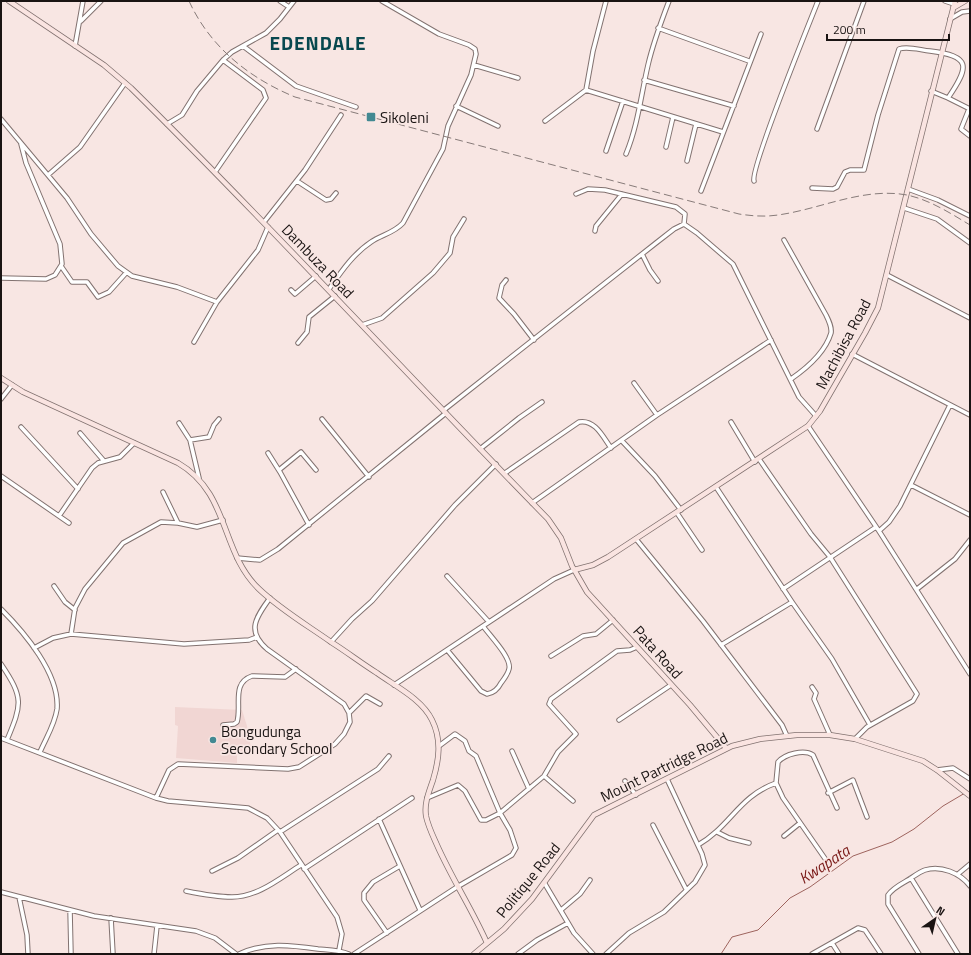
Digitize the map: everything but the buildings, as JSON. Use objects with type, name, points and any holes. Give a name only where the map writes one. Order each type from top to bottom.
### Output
[{"type":"street","name":"Dambuza Road","points":[[9,1],[104,65],[168,124],[329,289],[532,503],[560,534],[574,570]]},
{"type":"street","points":[[75,46],[83,1]]},
{"type":"street","points":[[80,20],[101,1]]},
{"type":"street","points":[[280,1],[289,7]]},
{"type":"street","points":[[168,124],[182,115],[197,92],[223,60],[243,46],[266,33],[294,1]]},
{"type":"street","points":[[329,289],[341,271],[360,251],[374,240],[396,229],[403,223],[441,153],[448,126],[471,76],[474,65],[476,54],[473,47],[439,34],[382,1]]},
{"type":"street","points":[[546,122],[586,90],[593,52],[606,1]]},
{"type":"street","points":[[626,154],[634,136],[644,80],[658,28],[669,1]]},
{"type":"street","points":[[754,181],[757,164],[818,1]]},
{"type":"street","points":[[817,129],[864,1]]},
{"type":"street","points":[[945,1],[954,5],[965,1]]},
{"type":"street","name":"Machibisa Road","points":[[574,570],[592,565],[636,539],[808,426],[816,416],[873,320],[887,275],[931,91],[954,5]]},
{"type":"street","points":[[949,20],[962,12],[970,11]]},
{"type":"street","points":[[658,28],[749,61]]},
{"type":"street","points":[[701,191],[734,106],[749,61],[761,34]]},
{"type":"street","points":[[243,46],[296,86],[356,107]]},
{"type":"street","points":[[812,188],[833,189],[837,187],[845,172],[850,170],[864,170],[878,115],[899,49],[907,48],[954,55],[963,65],[962,77],[948,98]]},
{"type":"street","points":[[215,172],[266,98],[263,90],[223,60]]},
{"type":"street","points":[[474,65],[518,78]]},
{"type":"street","points":[[644,80],[734,106]]},
{"type":"street","points":[[48,175],[80,146],[125,83]]},
{"type":"street","points":[[586,90],[723,132]]},
{"type":"street","points":[[931,91],[969,109],[961,129],[970,136]]},
{"type":"street","points":[[606,151],[624,101]]},
{"type":"street","points":[[456,106],[498,126]]},
{"type":"street","points":[[264,222],[297,181],[341,115]]},
{"type":"street","points":[[666,147],[673,117]]},
{"type":"street","points":[[1,119],[48,175],[91,234],[114,262],[126,272],[137,278],[177,287],[217,302]]},
{"type":"street","points":[[687,161],[696,124]]},
{"type":"street","points":[[1,278],[46,279],[56,275],[63,258],[60,244],[26,163],[21,143]]},
{"type":"street","points":[[297,181],[326,200],[331,199],[336,193]]},
{"type":"street","points":[[576,194],[588,189],[595,189],[676,207],[684,214],[684,224]]},
{"type":"street","points":[[908,189],[938,200],[970,216]]},
{"type":"street","points":[[595,231],[596,226],[622,194]]},
{"type":"street","points":[[904,208],[937,219],[970,243]]},
{"type":"street","points":[[362,325],[382,318],[429,276],[450,253],[453,237],[464,219]]},
{"type":"street","points":[[237,558],[250,560],[264,558],[309,525],[534,340],[674,229],[684,224]]},
{"type":"street","points":[[684,224],[697,233],[733,264],[803,403],[816,416]]},
{"type":"street","points":[[194,342],[217,302],[258,250],[268,227]]},
{"type":"street","points":[[784,240],[826,315],[831,327],[831,332],[815,359],[808,367],[791,379]]},
{"type":"street","points":[[642,254],[650,270],[658,281]]},
{"type":"street","points":[[61,266],[72,282],[87,282],[98,297],[109,292],[126,272]]},
{"type":"street","points":[[887,275],[970,318]]},
{"type":"street","points":[[291,290],[295,294],[316,276]]},
{"type":"street","points":[[506,280],[502,285],[499,299],[514,314],[534,340]]},
{"type":"street","points":[[298,343],[307,332],[309,317],[335,296]]},
{"type":"street","points":[[532,503],[657,415],[771,340]]},
{"type":"street","points":[[852,354],[970,415]]},
{"type":"street","points":[[1,378],[23,392],[178,463],[199,478],[216,503],[237,558],[252,582],[270,598],[418,702],[428,713],[436,729],[439,746],[437,764],[426,799],[428,822],[457,887],[476,919],[487,943]]},
{"type":"street","points":[[634,383],[657,415]]},
{"type":"street","points":[[1,399],[12,385]]},
{"type":"street","points":[[480,449],[542,402]]},
{"type":"street","points":[[880,531],[894,515],[911,485],[950,405]]},
{"type":"street","points":[[190,440],[209,437],[214,425],[219,419]]},
{"type":"street","points":[[322,419],[369,477]]},
{"type":"street","points":[[504,473],[579,422],[587,421],[594,424],[611,448]]},
{"type":"street","points":[[731,422],[811,534],[830,557],[917,694],[913,701],[870,725],[855,739]]},
{"type":"street","points":[[179,424],[190,440],[199,478]]},
{"type":"street","points":[[808,426],[880,531],[970,674]]},
{"type":"street","points":[[21,427],[78,489]]},
{"type":"street","points":[[80,433],[104,462]]},
{"type":"street","points":[[622,440],[655,476],[679,511],[702,550]]},
{"type":"street","points":[[59,516],[92,468],[120,456],[134,443]]},
{"type":"street","points":[[279,470],[301,452],[316,470]]},
{"type":"street","points":[[268,453],[309,525]]},
{"type":"street","points":[[332,642],[352,619],[372,601],[450,510],[496,464]]},
{"type":"street","points":[[1,476],[69,522]]},
{"type":"street","points":[[911,485],[970,515]]},
{"type":"street","points":[[716,487],[783,589],[828,653],[870,725]]},
{"type":"street","points":[[163,492],[178,523]]},
{"type":"street","points":[[72,634],[75,610],[85,589],[123,543],[159,523],[178,523],[197,527],[222,520]]},
{"type":"street","points":[[783,589],[876,527]]},
{"type":"street","points":[[636,539],[721,645],[782,725],[787,736]]},
{"type":"street","points":[[917,589],[955,560],[970,540]]},
{"type":"street","points":[[394,685],[448,651],[554,579],[574,570]]},
{"type":"street","name":"Pata Road","points":[[574,570],[587,592],[726,748]]},
{"type":"street","points":[[447,576],[489,622]]},
{"type":"street","points":[[54,586],[65,602],[75,610]]},
{"type":"street","points":[[156,798],[169,770],[181,763],[288,769],[299,767],[334,744],[344,734],[349,726],[349,714],[339,699],[267,649],[257,638],[255,626],[256,618],[270,598]]},
{"type":"street","points":[[721,645],[792,602]]},
{"type":"street","points":[[1,609],[18,627],[34,648],[53,682],[57,696],[55,716],[40,752]]},
{"type":"street","points":[[551,656],[583,636],[596,634],[613,620]]},
{"type":"street","points":[[448,651],[481,690],[487,694],[493,692],[504,679],[510,664],[505,654],[484,626]]},
{"type":"street","points":[[34,648],[57,636],[72,634],[184,644],[249,640],[257,638]]},
{"type":"street","points":[[426,799],[458,785],[465,791],[481,820],[486,820],[500,813],[544,776],[558,752],[576,734],[549,704],[551,699],[617,650],[630,650],[637,647]]},
{"type":"street","points":[[1,664],[12,682],[19,701],[19,710],[6,740]]},
{"type":"street","points":[[223,725],[234,724],[237,722],[239,709],[239,689],[248,677],[285,677],[296,669]]},
{"type":"street","points":[[619,720],[671,685]]},
{"type":"street","points":[[812,687],[816,693],[814,699],[830,735]]},
{"type":"street","points":[[349,714],[366,696],[380,704]]},
{"type":"street","points":[[354,954],[420,910],[512,855],[515,851],[514,838],[500,813],[478,759],[469,751],[464,740],[455,734],[439,746]]},
{"type":"street","name":"Mount Partridge Road","points":[[594,815],[726,748],[760,739],[787,736],[830,735],[855,739],[908,756],[937,770],[970,796]]},
{"type":"street","points":[[1,738],[156,798],[168,801],[248,808],[267,818],[279,831],[341,924],[342,938],[339,950]]},
{"type":"street","points":[[512,751],[528,789]]},
{"type":"street","points":[[826,860],[800,823],[776,783],[776,765],[780,759],[790,755],[808,753],[813,755],[828,793],[836,808]]},
{"type":"street","points":[[212,871],[238,858],[378,769],[389,756]]},
{"type":"street","points":[[937,770],[953,768],[970,779]]},
{"type":"street","points":[[544,776],[573,801]]},
{"type":"street","points":[[606,954],[629,933],[664,912],[701,875],[705,865],[698,845],[668,778]]},
{"type":"street","points":[[828,793],[853,780],[866,817]]},
{"type":"street","points":[[625,781],[636,795]]},
{"type":"street","points":[[698,845],[717,832],[741,804],[764,788],[776,783]]},
{"type":"street","points":[[304,869],[412,798]]},
{"type":"street","name":"Politique Road","points":[[474,954],[504,929],[545,884],[594,815]]},
{"type":"street","points":[[380,819],[420,910]]},
{"type":"street","points":[[784,836],[800,823]]},
{"type":"street","points":[[653,825],[686,889]]},
{"type":"street","points":[[717,832],[729,838],[749,843]]},
{"type":"street","points":[[958,874],[970,864]]},
{"type":"street","points":[[186,892],[228,897],[249,895],[266,887],[301,865]]},
{"type":"street","points":[[387,933],[364,900],[364,893],[373,882],[400,866]]},
{"type":"street","points":[[919,954],[887,899],[891,891],[924,870],[930,869],[947,870],[958,874],[970,886]]},
{"type":"street","points":[[912,878],[958,954]]},
{"type":"street","points":[[561,910],[580,894],[590,880]]},
{"type":"street","points":[[545,884],[568,923],[586,948],[593,954]]},
{"type":"street","points":[[1,892],[94,916],[202,933],[215,938],[237,954],[259,946],[276,945],[339,950],[349,954]]},
{"type":"street","points":[[18,897],[27,935],[28,954]]},
{"type":"street","points":[[70,910],[71,954]]},
{"type":"street","points":[[111,918],[113,954]]},
{"type":"street","points":[[518,954],[537,940],[568,923]]},
{"type":"street","points":[[154,954],[157,926]]},
{"type":"street","points":[[812,954],[855,928],[862,928],[865,930],[881,954]]},
{"type":"street","points":[[832,943],[839,954]]},
{"type":"shaded area","name":"Bongudunga Secondary School","points":[[175,707],[242,710],[247,726],[252,753],[237,755],[237,763],[176,758],[178,726],[175,725]]},
{"type":"waterway","name":"Kwapata","points":[[721,954],[732,937],[758,930],[790,898],[810,887],[853,856],[892,842],[914,829],[943,806],[965,793]]},
{"type":"railway","points":[[189,1],[208,33],[233,59],[262,80],[295,97],[739,214],[758,216],[778,215],[858,196],[891,193],[907,195],[924,200],[940,207],[970,225]]},
{"type":"place","name":"Sikoleni","points":[[371,117]]},
{"type":"place","name":"Bongudunga Secondary School","points":[[213,740]]},
{"type":"district","name":"EDENDALE","points":[[318,42]]}]
